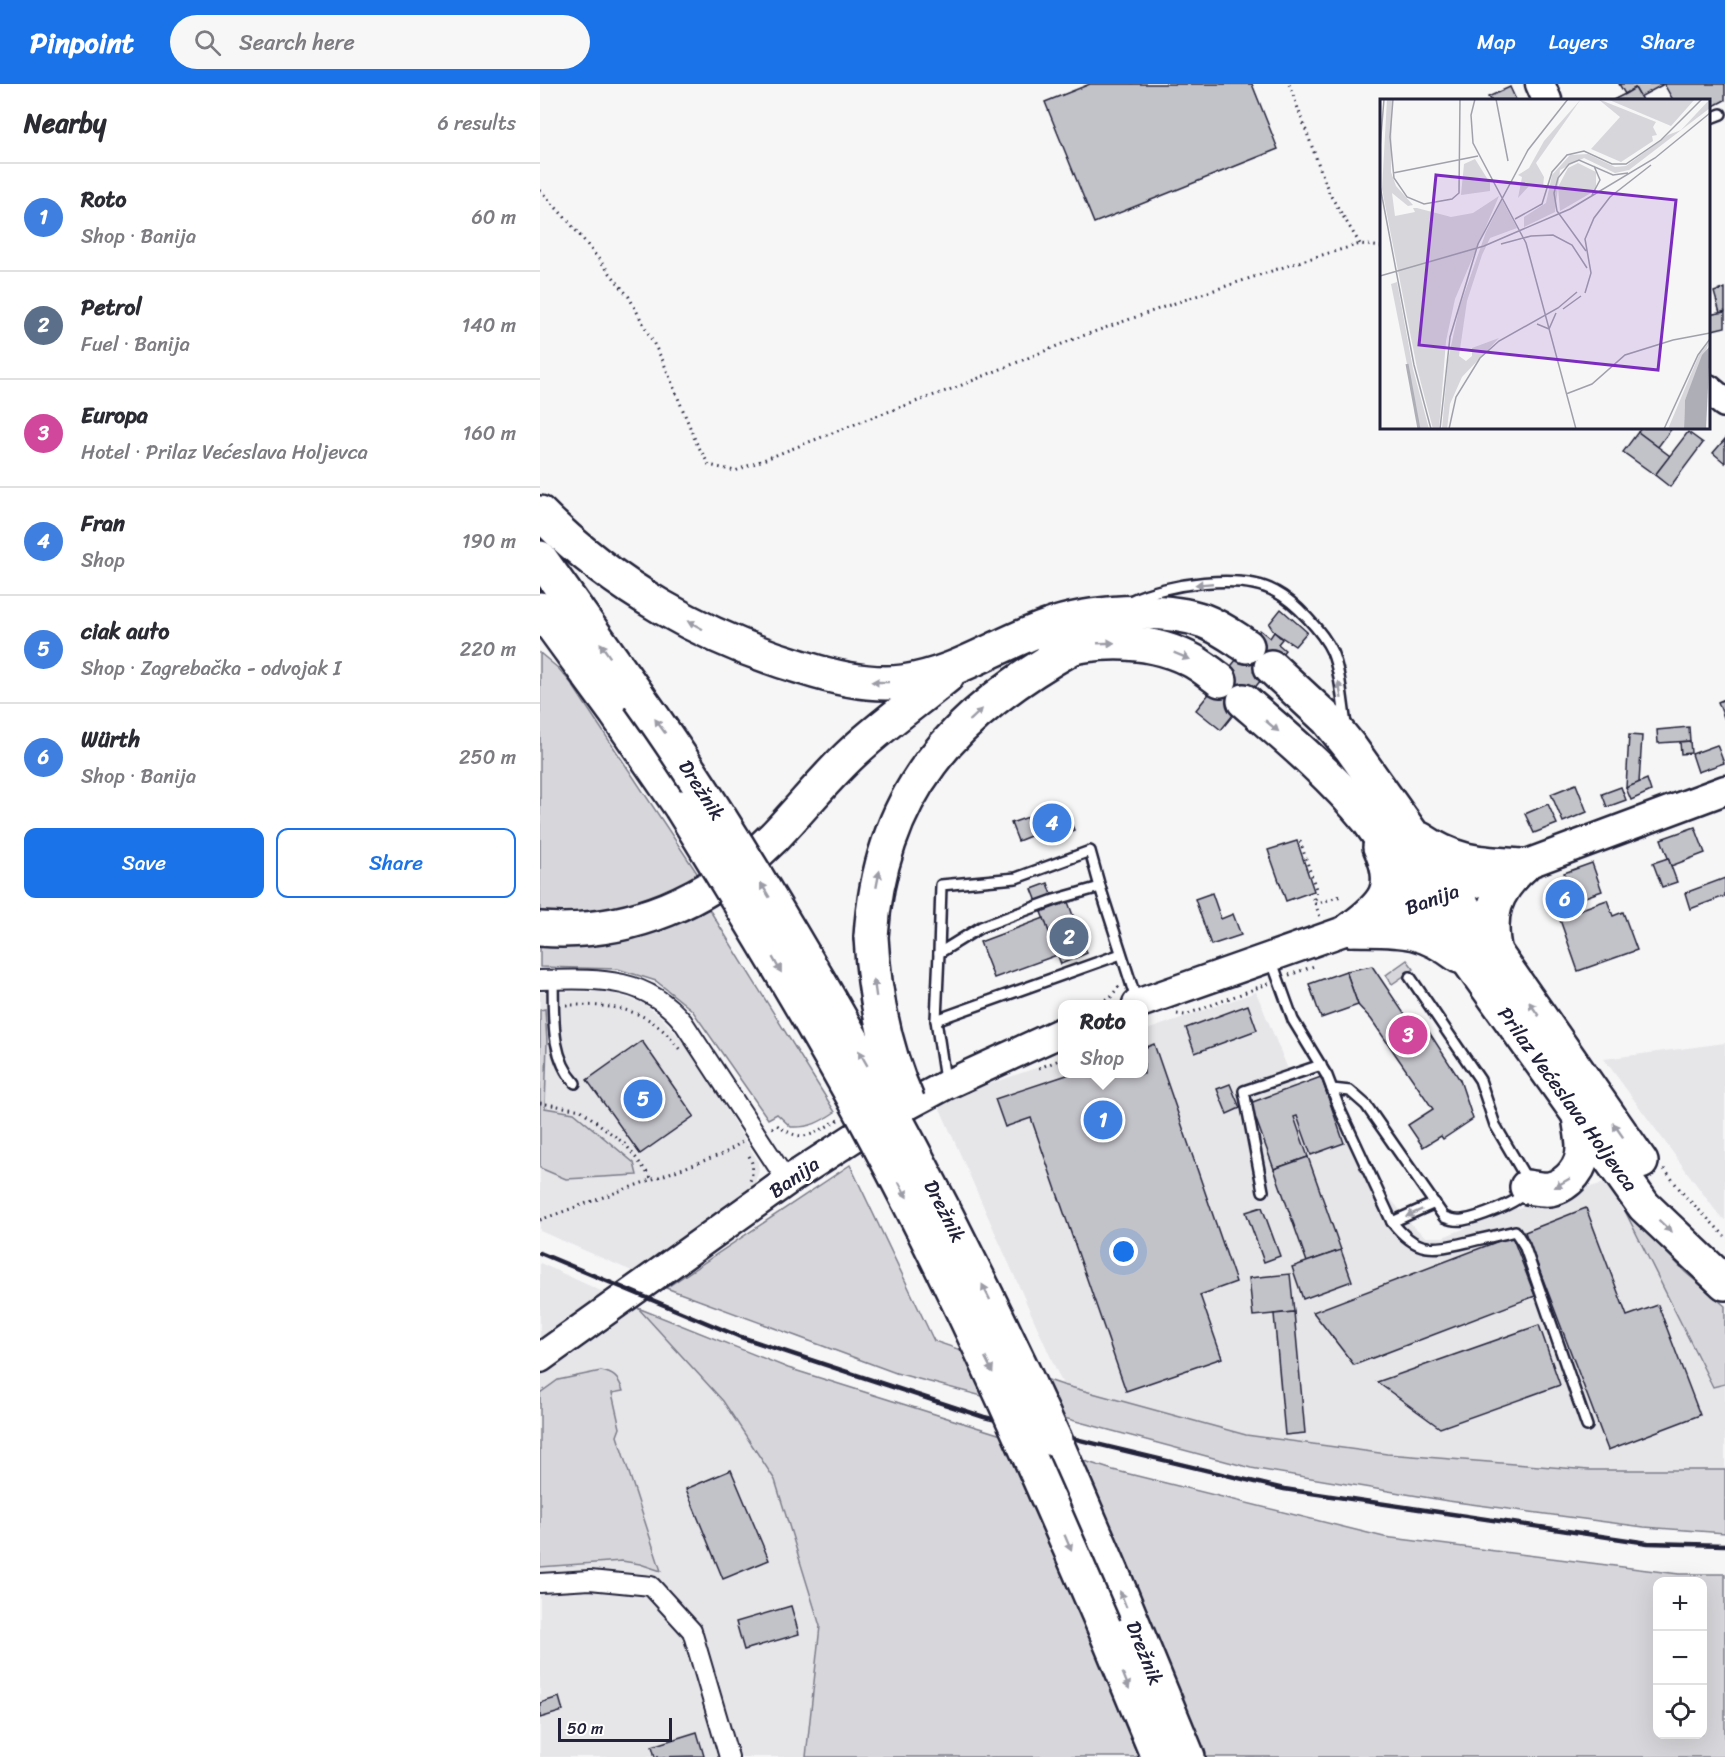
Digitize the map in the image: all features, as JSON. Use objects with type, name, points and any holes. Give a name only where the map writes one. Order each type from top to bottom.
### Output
[{"type":"highway","points":[[540,513],[565,539],[615,578],[666,610],[720,638],[776,660],[825,675],[872,682],[900,682],[926,678],[958,667],[1047,627],[1102,615],[1139,612],[1202,621],[1227,632],[1247,646]]},
{"type":"highway","points":[[540,558],[628,705]]},
{"type":"highway","points":[[540,609],[628,705]]},
{"type":"highway","points":[[905,711],[998,668],[1040,654],[1106,642],[1138,644],[1167,650],[1190,659],[1220,680]]},
{"type":"highway","points":[[540,646],[551,652],[569,671],[594,704],[628,705]]},
{"type":"highway","points":[[969,1258],[970,1239],[965,1222],[914,1117],[891,1060],[878,1011],[871,937],[873,906],[880,866],[904,802],[924,770],[951,738],[986,706],[1047,661],[1075,646]]},
{"type":"highway","points":[[540,929],[582,930],[606,927],[656,915],[701,895],[729,877],[774,837],[847,758],[880,728],[905,711],[958,667]]},
{"type":"highway","points":[[1272,667],[1328,720],[1350,747],[1410,832],[1440,897]]},
{"type":"highway","points":[[1244,702],[1324,771],[1440,897]]},
{"type":"highway","name":"Drežnik","points":[[628,705],[706,795],[807,961],[897,1118],[1014,1351],[1085,1507],[1188,1757]]},
{"type":"highway","name":"Drežnik","points":[[628,705],[681,807],[749,917],[856,1102],[913,1210],[994,1375],[1036,1467],[1158,1757]]},
{"type":"highway","points":[[1351,929],[1376,909],[1389,890],[1385,858],[1368,820]]},
{"type":"highway","points":[[1410,832],[1437,850],[1462,861],[1523,866]]},
{"type":"highway","points":[[1351,929],[1391,930],[1427,935],[1452,950],[1485,960],[1491,936],[1494,907],[1508,880],[1523,866]]},
{"type":"highway","name":"Prilaz Većeslava Holjevca","points":[[1440,897],[1485,960],[1651,1178],[1672,1203],[1725,1255]]},
{"type":"highway","name":"Prilaz Većeslava Holjevca","points":[[1485,960],[1578,1114],[1644,1206],[1725,1283]]},
{"type":"highway","points":[[1527,1187],[1549,1189],[1558,1186],[1573,1175],[1578,1168],[1583,1148],[1578,1114]]},
{"type":"main road","points":[[1540,84],[1547,99]]},
{"type":"main road","points":[[1710,391],[1725,403]]},
{"type":"main road","name":"Banija","points":[[1131,998],[1270,970],[1351,929],[1725,790]]},
{"type":"main road","name":"Banija","points":[[542,1357],[788,1181],[884,1118],[946,1085],[1058,1034]]},
{"type":"street","points":[[547,980],[616,982],[633,986],[664,1003],[683,1022],[748,1139],[788,1181]]},
{"type":"street","points":[[540,1583],[590,1580],[651,1586],[692,1631],[729,1757]]},
{"type":"lane","points":[[1710,118],[1721,114]]},
{"type":"lane","points":[[1102,615],[1138,597],[1200,584],[1227,582],[1253,584],[1276,591],[1322,635],[1332,653],[1350,747]]},
{"type":"lane","points":[[946,1085],[936,1020],[941,885],[1016,878],[1090,851],[1121,954],[1131,998]]},
{"type":"lane","points":[[939,953],[981,927],[1100,886]]},
{"type":"lane","points":[[936,1020],[1121,954]]},
{"type":"lane","points":[[1270,970],[1293,1020],[1321,1065],[1392,1222],[1402,1234],[1426,1247],[1439,1249],[1515,1231],[1524,1245],[1587,1426]]},
{"type":"lane","points":[[1332,1089],[1350,1091],[1366,1105],[1444,1217],[1464,1220],[1514,1202],[1525,1192],[1527,1187],[1522,1169],[1495,1125],[1480,1080],[1410,977]]},
{"type":"lane","points":[[547,980],[554,1005],[560,1059],[568,1076],[575,1083]]},
{"type":"lane","points":[[1263,1191],[1245,1091],[1321,1065]]},
{"type":"lane","points":[[1392,1222],[1435,1203]]},
{"type":"path","points":[[1289,84],[1329,193],[1360,244]]},
{"type":"path","points":[[540,189],[629,297],[663,361],[696,442],[709,465],[735,471],[1095,332],[1222,287],[1360,244],[1380,247]]},
{"type":"path","points":[[1300,841],[1316,889],[1315,902]]},
{"type":"path","points":[[1311,892],[1320,917]]},
{"type":"path","points":[[1315,902],[1341,896]]},
{"type":"path","points":[[1176,1014],[1185,1014],[1270,970]]},
{"type":"path","points":[[1105,1000],[1111,997],[1131,998]]},
{"type":"path","points":[[554,1005],[624,1008],[662,1028],[683,1053]]},
{"type":"path","points":[[540,1103],[581,1110],[626,1145],[652,1179]]},
{"type":"path","points":[[736,1134],[748,1139]]},
{"type":"path","points":[[540,1220],[725,1153],[748,1139]]},
{"type":"path","points":[[744,1186],[750,1180],[753,1171],[748,1154]]},
{"type":"shaded area","points":[[540,653],[571,683],[699,876],[660,894],[622,906],[584,912],[540,912]]},
{"type":"shaded area","points":[[709,909],[835,1112],[804,1126],[791,1127],[777,1114],[768,1119],[692,1010],[656,981],[618,969],[540,967],[540,944],[601,943],[663,929]]},
{"type":"shaded area","points":[[1407,960],[1414,969],[1392,984],[1386,975]]},
{"type":"shaded area","points":[[540,992],[608,992],[643,1003],[660,1016],[687,1046],[758,1161],[759,1171],[753,1188],[634,1272],[540,1231]]},
{"type":"shaded area","points":[[1256,992],[1295,1086],[1333,1112],[1345,1108],[1389,1197],[1414,1227],[1426,1237],[1443,1237],[1514,1209],[1604,1183],[1622,1205],[1712,1387],[1725,1384],[1725,1470],[1589,1470],[1387,1454],[1246,1435],[1063,1385],[937,1102],[1058,1060],[1058,1078],[1148,1078],[1148,1030]]},
{"type":"shaded area","points":[[545,1009],[547,1042],[545,1108],[574,1113],[634,1163],[637,1175],[566,1179],[540,1168],[540,1010]]},
{"type":"shaded area","points":[[1725,1043],[1725,1220],[1718,1214],[1604,1059]]},
{"type":"shaded area","points":[[850,1165],[934,1341],[1063,1385],[1246,1435],[1387,1454],[1589,1470],[1725,1470],[1725,1533],[1644,1527],[1448,1501],[1251,1468],[896,1373],[666,1288]]},
{"type":"shaded area","points":[[1622,1205],[1685,1272],[1725,1306],[1725,1384],[1713,1387]]},
{"type":"shaded area","points":[[540,1263],[638,1308],[723,1401],[775,1480],[820,1626],[806,1757],[540,1757]]},
{"type":"shaded area","points":[[638,1308],[788,1368],[1113,1470],[1384,1537],[1679,1574],[1725,1574],[1725,1757],[806,1757],[820,1626],[775,1480],[723,1401]]},
{"type":"shaded area","points":[[601,1371],[615,1377],[623,1391],[612,1393],[620,1428],[617,1436],[661,1571],[622,1561],[540,1567],[540,1393],[558,1380]]},
{"type":"building","points":[[1090,84],[1252,84],[1278,149],[1094,223],[1045,102]]},
{"type":"building","points":[[1619,84],[1664,84],[1640,97],[1635,88],[1625,94]]},
{"type":"building","points":[[1664,84],[1725,84],[1725,100],[1710,108],[1710,99],[1672,99]]},
{"type":"building","points":[[1510,87],[1516,99],[1489,99],[1488,97]]},
{"type":"building","points":[[1635,88],[1641,99],[1615,99]]},
{"type":"building","points":[[1725,288],[1725,311],[1720,313],[1714,292]]},
{"type":"building","points":[[1725,312],[1725,327],[1710,331],[1710,315]]},
{"type":"building","points":[[1640,429],[1671,429],[1658,447],[1638,432]]},
{"type":"building","points":[[1638,432],[1670,456],[1655,475],[1623,452]]},
{"type":"building","points":[[1688,432],[1703,443],[1670,487],[1655,475]]},
{"type":"building","points":[[1725,439],[1725,463],[1713,453]]},
{"type":"building","points":[[1281,609],[1307,632],[1295,646],[1274,632],[1269,624]]},
{"type":"building","points":[[1260,630],[1270,638],[1274,632],[1282,639],[1278,644],[1285,650],[1221,730],[1196,710]]},
{"type":"building","points":[[1725,699],[1725,720],[1718,702]]},
{"type":"building","points":[[1689,727],[1690,741],[1658,743],[1657,730]]},
{"type":"building","points":[[1629,735],[1642,736],[1639,783],[1626,788]]},
{"type":"building","points":[[1690,741],[1691,753],[1681,754],[1680,742]]},
{"type":"building","points":[[1717,745],[1724,763],[1698,772],[1692,754]]},
{"type":"building","points":[[1647,779],[1651,791],[1631,800],[1626,788]]},
{"type":"building","points":[[1576,784],[1587,812],[1563,822],[1551,794]]},
{"type":"building","points":[[1621,787],[1626,800],[1607,807],[1602,794]]},
{"type":"building","points":[[1548,804],[1557,824],[1534,833],[1525,814]]},
{"type":"building","points":[[1067,813],[1074,830],[1047,840],[1043,831],[1018,841],[1011,823],[1037,814],[1040,823]]},
{"type":"building","points":[[1695,827],[1705,853],[1671,866],[1661,839]]},
{"type":"building","points":[[1297,841],[1314,891],[1286,901],[1268,850]]},
{"type":"building","points":[[1668,858],[1677,882],[1662,887],[1653,863]]},
{"type":"building","points":[[1592,863],[1602,891],[1574,901],[1564,873]]},
{"type":"building","points":[[1725,878],[1725,896],[1690,909],[1685,893]]},
{"type":"building","points":[[1048,883],[1056,906],[1041,912],[1032,889]]},
{"type":"building","points":[[1568,885],[1577,911],[1559,917],[1549,892]]},
{"type":"building","points":[[1212,893],[1221,919],[1233,914],[1241,935],[1211,945],[1195,899]]},
{"type":"building","points":[[1607,900],[1613,916],[1623,912],[1637,950],[1578,971],[1559,917]]},
{"type":"building","points":[[1068,902],[1087,953],[1061,964],[1041,912]]},
{"type":"building","points":[[1044,918],[1057,955],[994,978],[980,942]]},
{"type":"building","points":[[1372,966],[1413,1027],[1420,1024],[1429,1032],[1460,1080],[1473,1119],[1443,1139],[1441,1136],[1423,1147],[1408,1125],[1433,1109],[1371,1019],[1358,1005],[1346,971]]},
{"type":"building","points":[[1346,971],[1358,1005],[1321,1018],[1309,984]]},
{"type":"building","points":[[1248,1005],[1257,1030],[1195,1053],[1186,1028]]},
{"type":"building","points":[[642,1041],[694,1116],[640,1154],[587,1080]]},
{"type":"building","points":[[1154,1044],[1236,1282],[1200,1295],[1222,1358],[1126,1391],[1031,1118],[1005,1127],[995,1099],[1058,1078],[1148,1078],[1148,1046]]},
{"type":"building","points":[[1321,1077],[1344,1143],[1311,1155],[1297,1116],[1294,1117],[1308,1157],[1274,1169],[1250,1103]]},
{"type":"building","points":[[1230,1084],[1240,1108],[1227,1114],[1217,1089]]},
{"type":"building","points":[[1308,1157],[1341,1250],[1307,1262],[1274,1169]]},
{"type":"building","points":[[1262,1207],[1280,1256],[1264,1262],[1246,1212]]},
{"type":"building","points":[[1586,1208],[1627,1316],[1658,1305],[1700,1415],[1608,1450],[1525,1232]]},
{"type":"building","points":[[1512,1236],[1535,1296],[1354,1365],[1313,1312]]},
{"type":"building","points":[[1341,1250],[1352,1281],[1303,1299],[1292,1267]]},
{"type":"building","points":[[1290,1274],[1294,1312],[1253,1316],[1249,1278]]},
{"type":"building","points":[[1294,1312],[1305,1433],[1285,1435],[1274,1314]]},
{"type":"building","points":[[1539,1325],[1560,1385],[1440,1428],[1377,1382]]},
{"type":"building","points":[[731,1470],[769,1560],[723,1579],[686,1489]]},
{"type":"building","points":[[791,1606],[799,1634],[744,1650],[736,1622]]},
{"type":"building","points":[[559,1697],[563,1711],[540,1718],[540,1703]]},
{"type":"building","points":[[697,1732],[704,1756],[655,1757],[652,1746]]},
{"type":"railway","points":[[540,1253],[738,1336],[984,1417],[1284,1489],[1648,1543],[1725,1545]]},
{"type":"place","name":"Fran","points":[[1052,823]]},
{"type":"place","name":"Würth","points":[[1565,899]]},
{"type":"place","name":"Petrol","points":[[1069,937]]},
{"type":"place","name":"Europa","points":[[1408,1035]]},
{"type":"place","name":"ciak auto","points":[[643,1099]]},
{"type":"place","name":"Roto","points":[[1103,1120]]}]
